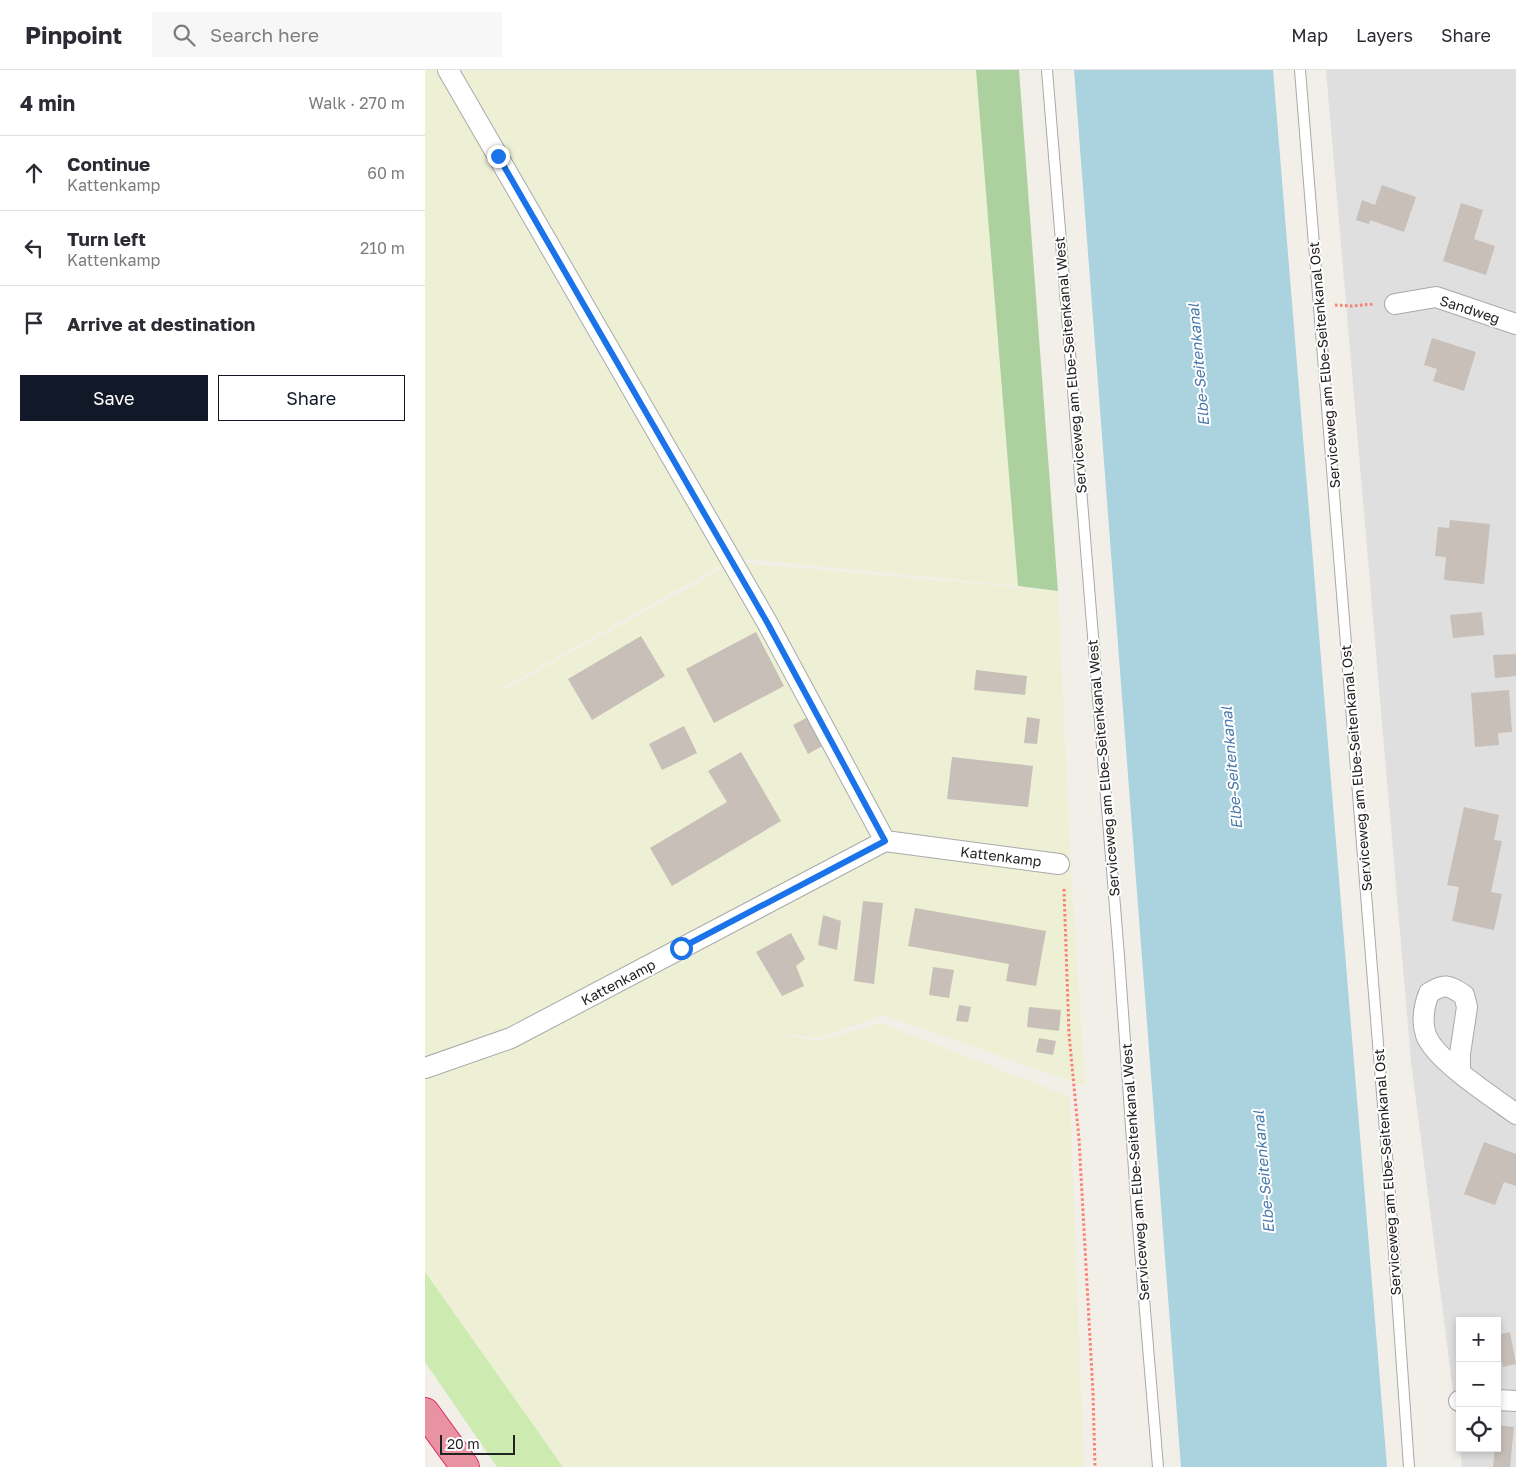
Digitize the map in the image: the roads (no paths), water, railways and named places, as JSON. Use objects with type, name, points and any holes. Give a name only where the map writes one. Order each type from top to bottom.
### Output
[{"type":"highway","points":[[425,1412],[465,1467]]},
{"type":"street","points":[[448,70],[768,624],[885,841]]},
{"type":"street","name":"Sandweg","points":[[1395,304],[1436,297],[1516,324]]},
{"type":"street","name":"Kattenkamp","points":[[425,1068],[511,1038],[885,841],[1059,864]]},
{"type":"street","points":[[1460,1072],[1516,1114]]},
{"type":"street","points":[[1501,1400],[1516,1401]]},
{"type":"lane","name":"Serviceweg am Elbe-Seitenkanal West","points":[[1047,70],[1119,956],[1138,1226],[1158,1467]]},
{"type":"lane","name":"Serviceweg am Elbe-Seitenkanal Ost","points":[[1300,70],[1389,1181],[1409,1467]]},
{"type":"water","name":"Elbe-Seitenkanal","points":[[1074,70],[1273,70],[1387,1467],[1181,1467]]}]
